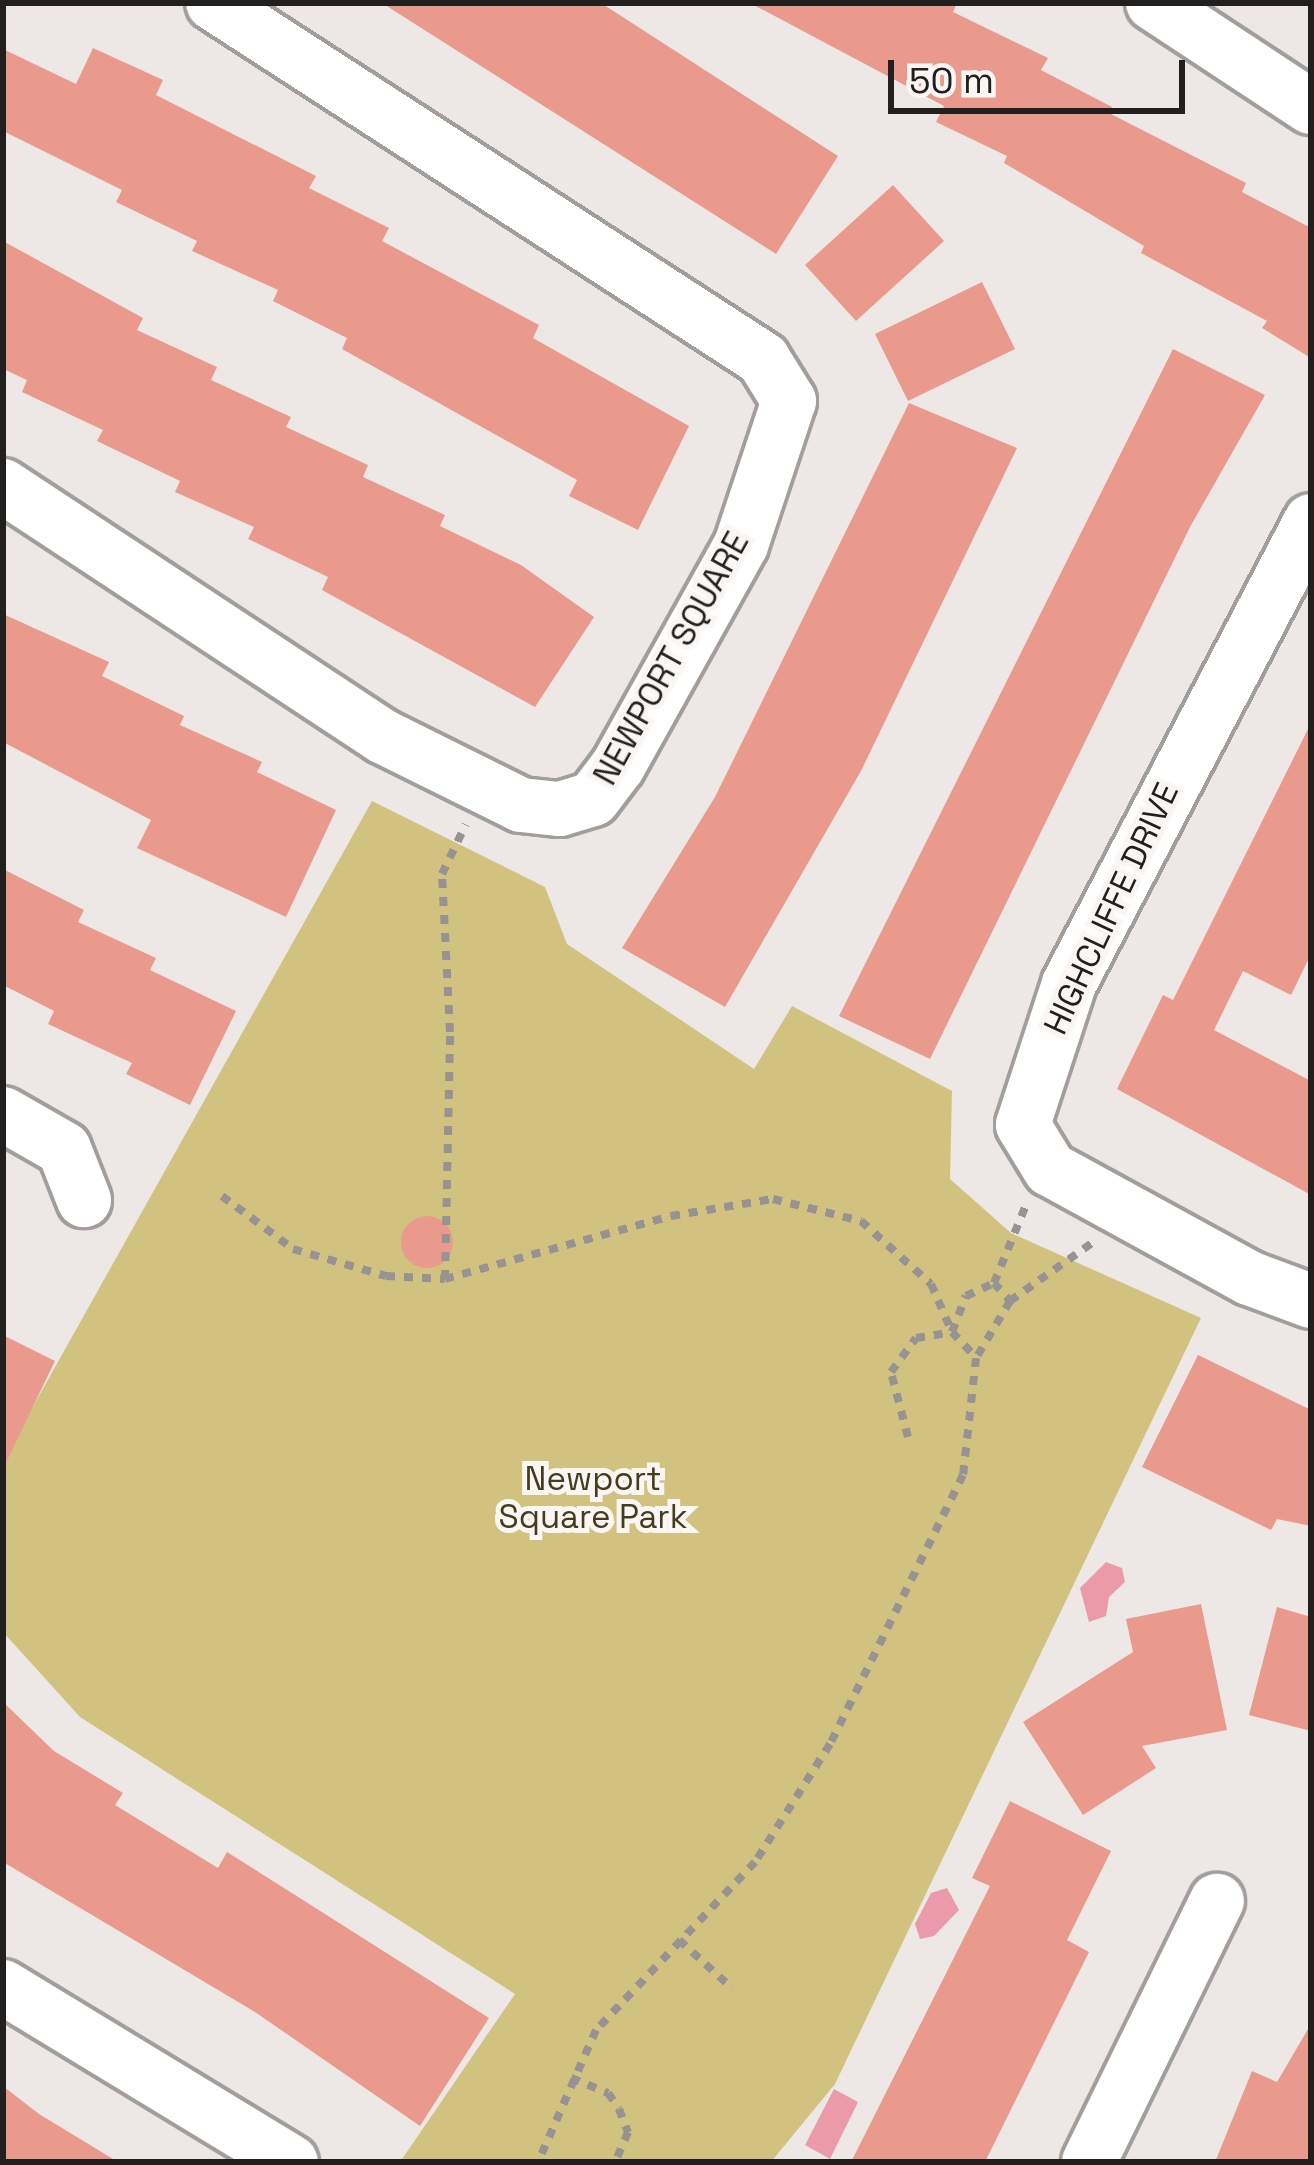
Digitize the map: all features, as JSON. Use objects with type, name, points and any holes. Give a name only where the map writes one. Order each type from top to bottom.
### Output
[{"type":"street","name":"NEWPORT SQUARE","points":[[3,486],[382,736],[521,806],[560,809],[593,800],[741,545],[789,401],[763,359],[213,3]]},
{"type":"street","points":[[1153,3],[1311,107]]},
{"type":"street","name":"HIGHCLIFFE DRIVE","points":[[1050,1169],[1023,1125],[1069,985],[1311,521]]},
{"type":"street","points":[[3,1114],[64,1150],[84,1200]]},
{"type":"street","points":[[1050,1169],[1136,1212],[1249,1278],[1311,1301]]},
{"type":"street","points":[[1089,2162],[1217,1901]]},
{"type":"street","points":[[3,1987],[291,2162]]},
{"type":"path","points":[[445,1279],[450,1032],[442,874],[485,785]]},
{"type":"path","points":[[952,1332],[966,1296],[994,1283],[1013,1222],[1050,1169]]},
{"type":"path","points":[[222,1196],[292,1249],[386,1276],[445,1279],[671,1216],[773,1198],[861,1221],[931,1283],[952,1332],[976,1358]]},
{"type":"path","points":[[537,2161],[596,2030],[755,1862],[891,1626],[963,1475],[976,1358],[1010,1301],[1136,1212]]},
{"type":"path","points":[[994,1283],[1010,1301]]},
{"type":"path","points":[[908,1437],[891,1372],[916,1338],[952,1332]]},
{"type":"path","points":[[679,1940],[732,1988]]},
{"type":"path","points":[[571,2078],[608,2093],[620,2109],[628,2132],[615,2162]]},
{"type":"green space","name":"Newport Square Park","points":[[372,801],[545,887],[567,944],[754,1069],[792,1006],[952,1091],[950,1179],[1011,1233],[1201,1318],[835,2084],[771,2162],[400,2162],[515,1994],[80,1717],[3,1632],[3,1460]]},
{"type":"shaded area","points":[[1106,1562],[1122,1568],[1125,1582],[1109,1597],[1106,1616],[1089,1622],[1080,1588]]},
{"type":"shaded area","points":[[947,1888],[959,1910],[934,1936],[920,1939],[915,1924],[931,1893]]},
{"type":"shaded area","points":[[834,2089],[858,2102],[830,2159],[805,2145]]},
{"type":"building","points":[[382,3],[601,3],[838,156],[776,254]]},
{"type":"building","points":[[750,3],[957,3],[953,12],[1048,58],[1041,70],[1112,107],[1109,113],[1246,183],[1242,192],[1311,228],[1311,358],[1262,328],[1267,321],[1141,253],[1144,246],[1004,163],[1007,156],[936,122],[944,106]]},
{"type":"building","points":[[93,48],[163,80],[156,95],[316,176],[309,188],[389,228],[382,241],[539,325],[533,338],[689,426],[638,530],[569,496],[577,480],[342,349],[347,338],[273,301],[278,290],[192,251],[197,241],[116,202],[122,190],[3,131],[3,49],[76,84]]},
{"type":"building","points":[[893,185],[944,241],[856,321],[805,265]]},
{"type":"building","points":[[3,241],[143,318],[137,330],[217,367],[211,380],[291,417],[286,427],[368,465],[363,477],[445,515],[440,526],[521,565],[594,617],[535,707],[322,590],[328,577],[248,539],[254,527],[175,492],[180,481],[97,441],[103,430],[22,392],[27,380],[3,369]]},
{"type":"building","points":[[982,282],[1015,349],[908,401],[875,334]]},
{"type":"building","points":[[1173,349],[1265,395],[1190,527],[930,1059],[839,1016]]},
{"type":"building","points":[[909,403],[1017,448],[861,771],[725,1007],[622,948],[715,797]]},
{"type":"building","points":[[3,614],[109,662],[102,676],[184,716],[180,725],[262,762],[257,772],[336,810],[286,917],[137,848],[151,820],[3,742]]},
{"type":"building","points":[[1311,723],[1311,954],[1291,995],[1243,971],[1214,1030],[1311,1081],[1311,1195],[1117,1089],[1163,995],[1173,1000]]},
{"type":"building","points":[[3,869],[84,910],[78,922],[156,958],[150,970],[236,1011],[190,1105],[126,1074],[132,1063],[48,1024],[54,1011],[3,985]]},
{"type":"building","points":[[427,1216],[445,1224],[453,1242],[445,1260],[427,1268],[409,1260],[401,1242],[409,1224]]},
{"type":"building","points":[[3,1335],[55,1361],[3,1469]]},
{"type":"building","points":[[1198,1355],[1311,1410],[1311,1526],[1277,1519],[1271,1530],[1142,1467]]},
{"type":"building","points":[[1201,1604],[1227,1730],[1142,1746],[1156,1768],[1083,1815],[1023,1722],[1133,1652],[1126,1619]]},
{"type":"building","points":[[1277,1607],[1311,1617],[1311,1731],[1249,1715]]},
{"type":"building","points":[[3,1702],[54,1751],[123,1793],[115,1805],[218,1868],[227,1852],[489,2018],[420,2126],[255,2012],[3,1862]]},
{"type":"building","points":[[1010,1801],[1111,1851],[1067,1940],[1089,1952],[985,2162],[851,2162],[990,1886],[972,1878]]},
{"type":"building","points":[[1311,2024],[1311,2162],[1215,2162],[1252,2071],[1277,2082]]},
{"type":"building","points":[[3,2086],[39,2114],[118,2162],[3,2162]]}]
